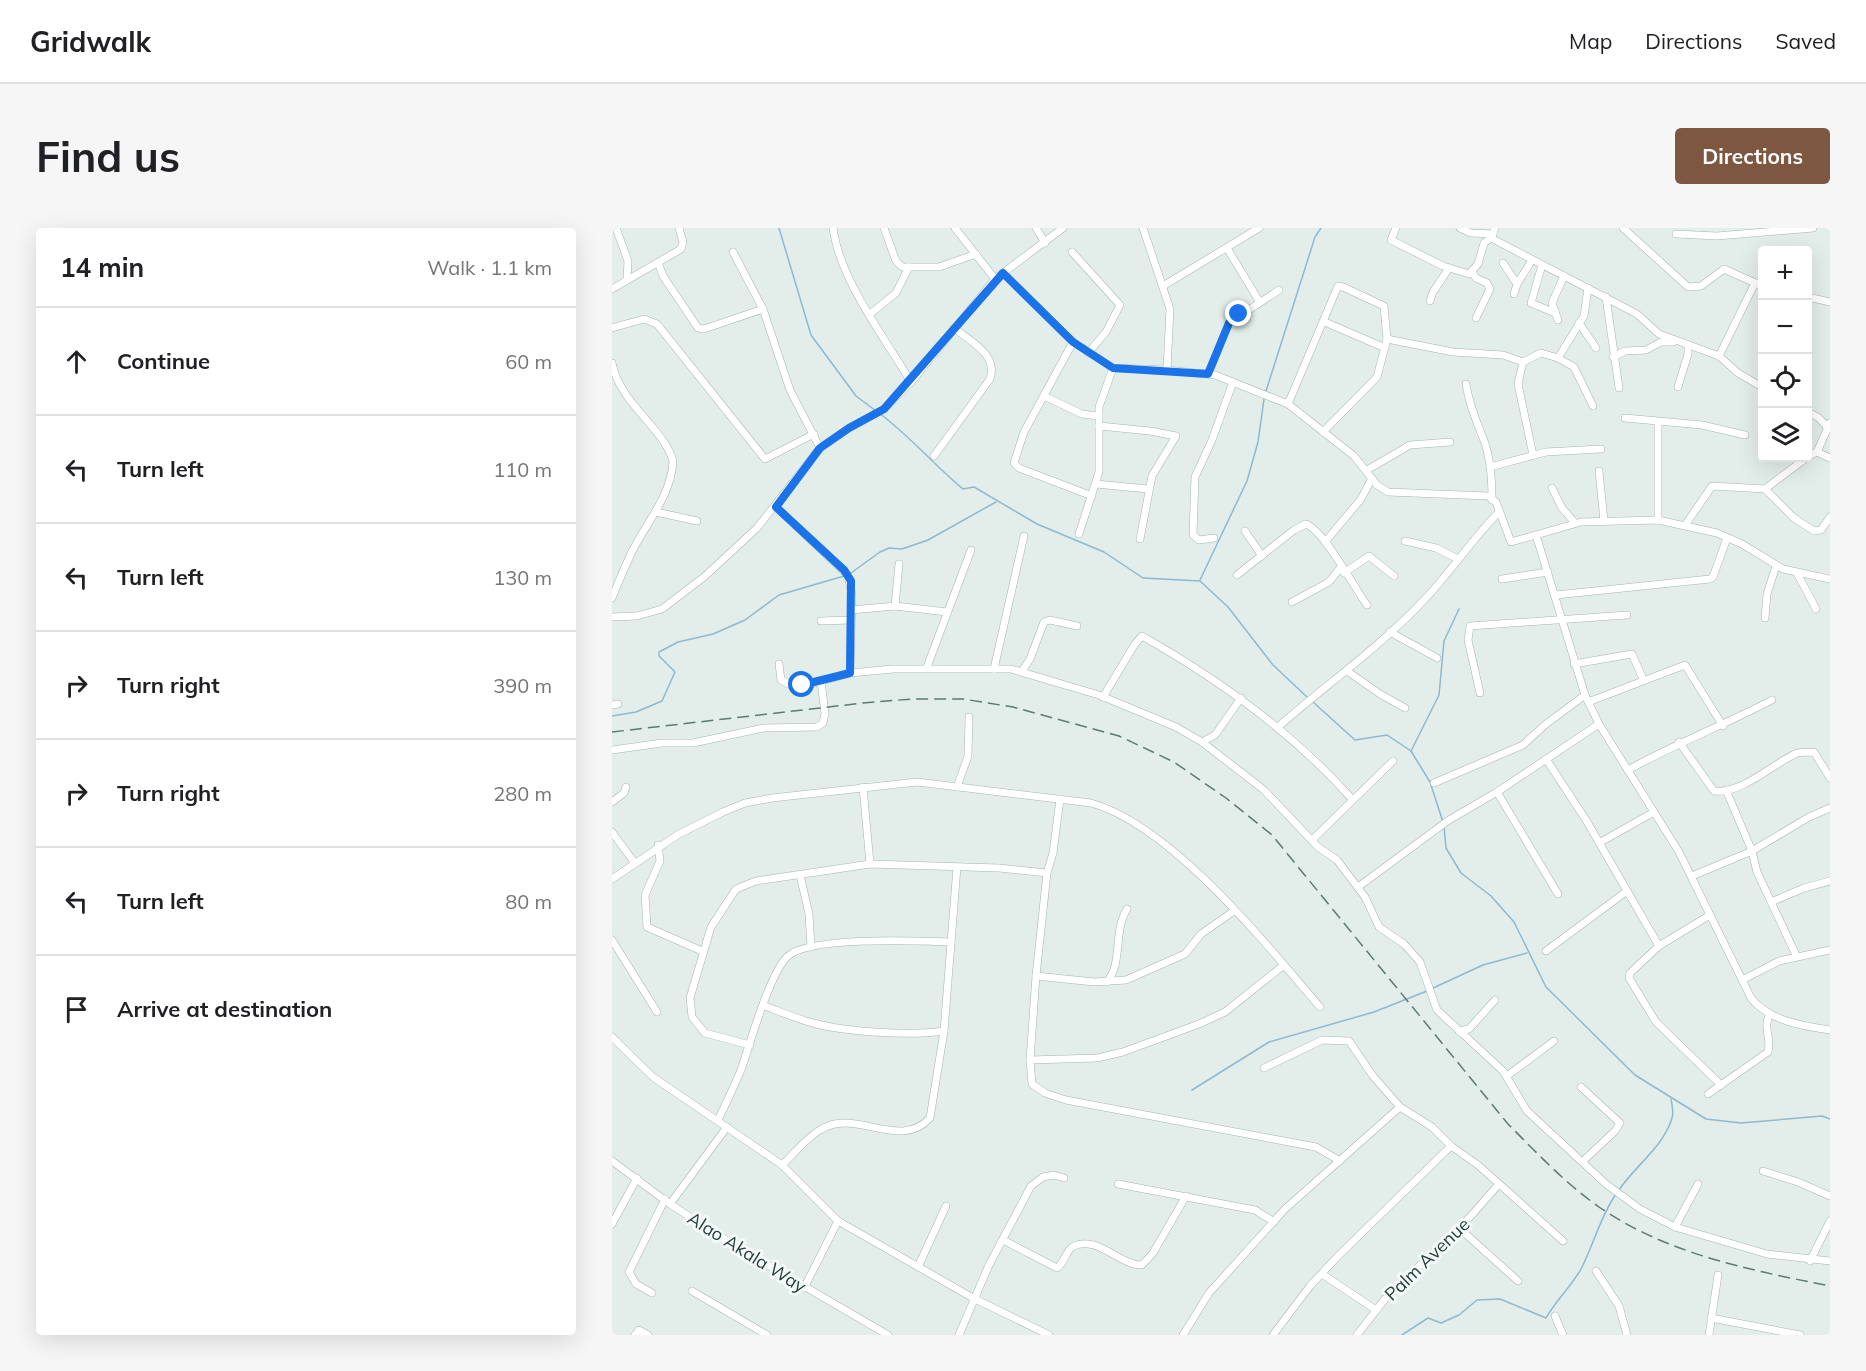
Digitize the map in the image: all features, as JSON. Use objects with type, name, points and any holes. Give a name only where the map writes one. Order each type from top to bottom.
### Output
[{"type":"street","points":[[616,228],[628,261],[627,278]]},
{"type":"street","points":[[612,289],[627,278],[682,248],[679,228]]},
{"type":"street","points":[[833,228],[841,256],[870,314],[911,382]]},
{"type":"street","points":[[884,228],[896,261],[902,267],[939,267],[976,254]]},
{"type":"street","points":[[954,228],[995,279]]},
{"type":"street","points":[[1036,228],[1045,243]]},
{"type":"street","points":[[612,617],[637,616],[662,609],[705,577],[776,507],[820,448],[849,428],[884,409],[911,382],[995,279],[1063,228]]},
{"type":"street","points":[[1143,228],[1163,286],[1171,319],[1167,370]]},
{"type":"street","points":[[1163,286],[1260,228]]},
{"type":"street","points":[[1396,228],[1391,240],[1449,268],[1465,273],[1472,272],[1478,264],[1484,243],[1493,234]]},
{"type":"street","points":[[1460,228],[1466,232],[1493,234],[1532,260],[1637,314],[1659,334],[1719,356],[1738,373],[1758,385]]},
{"type":"street","points":[[1623,228],[1688,287],[1701,286],[1725,269],[1758,285]]},
{"type":"street","points":[[1676,234],[1717,236],[1813,228]]},
{"type":"street","points":[[1227,248],[1259,301]]},
{"type":"street","points":[[733,252],[763,309],[779,362],[820,448]]},
{"type":"street","points":[[1071,252],[1120,305],[1106,332],[1088,352]]},
{"type":"street","points":[[1514,294],[1517,284],[1532,260]]},
{"type":"street","points":[[658,262],[663,276],[699,328],[704,329],[763,309]]},
{"type":"street","points":[[1503,263],[1517,284]]},
{"type":"street","points":[[1542,265],[1531,303],[1556,316],[1552,303],[1564,276]]},
{"type":"street","points":[[870,314],[896,293],[909,267]]},
{"type":"street","points":[[1430,301],[1433,292],[1449,268]]},
{"type":"street","points":[[1472,272],[1476,278],[1487,283],[1490,290],[1476,318]]},
{"type":"street","points":[[1003,273],[1073,342],[1113,368],[1208,374],[1288,404],[1354,456],[1381,489],[1391,494],[1488,496],[1499,512],[1511,542],[1575,523],[1658,520],[1686,524],[1728,538],[1776,566],[1797,573],[1830,579]]},
{"type":"street","points":[[1288,404],[1340,285],[1384,306],[1387,339],[1377,377],[1323,432]]},
{"type":"street","points":[[1719,356],[1758,287]]},
{"type":"street","points":[[1558,357],[1585,312],[1588,288]]},
{"type":"street","points":[[1208,374],[1229,323],[1259,301],[1279,290]]},
{"type":"street","points":[[1606,297],[1618,388]]},
{"type":"street","points":[[1812,298],[1830,302]]},
{"type":"street","points":[[612,328],[644,319],[657,324],[765,459],[814,434]]},
{"type":"street","points":[[1325,322],[1384,348]]},
{"type":"street","points":[[1579,323],[1596,348]]},
{"type":"street","points":[[934,456],[990,379],[993,371],[989,357],[954,328]]},
{"type":"street","points":[[1387,339],[1454,352],[1503,355],[1523,362]]},
{"type":"street","points":[[1613,357],[1625,351],[1646,350],[1661,342],[1677,341]]},
{"type":"street","points":[[1073,342],[1024,432],[1014,463],[1019,468],[1047,480],[1092,496]]},
{"type":"street","points":[[1678,387],[1689,354],[1688,346]]},
{"type":"street","points":[[1533,455],[1518,384],[1523,362],[1538,353],[1558,357],[1574,367],[1579,373],[1593,406]]},
{"type":"street","points":[[612,363],[618,382],[672,457],[673,465],[656,512],[634,548],[612,598]]},
{"type":"street","points":[[1080,534],[1099,472],[1101,397],[1113,368]]},
{"type":"street","points":[[1214,538],[1199,540],[1193,535],[1194,481],[1233,382]]},
{"type":"street","points":[[1466,384],[1469,405],[1484,439],[1490,467],[1492,500]]},
{"type":"street","points":[[1044,396],[1082,414],[1099,416]]},
{"type":"street","points":[[1812,414],[1829,425],[1827,438],[1817,452],[1812,454]]},
{"type":"street","points":[[1625,418],[1658,423],[1702,425],[1744,435]]},
{"type":"street","points":[[1658,423],[1658,520]]},
{"type":"street","points":[[1099,426],[1176,436],[1152,476],[1140,539]]},
{"type":"street","points":[[1367,470],[1410,445],[1450,441]]},
{"type":"street","points":[[1490,467],[1533,455],[1601,449]]},
{"type":"street","points":[[1817,452],[1830,458]]},
{"type":"street","points":[[1686,524],[1712,486],[1765,489],[1800,462]]},
{"type":"street","points":[[1599,471],[1604,521]]},
{"type":"street","points":[[1325,542],[1361,499],[1372,478]]},
{"type":"street","points":[[1096,484],[1148,489]]},
{"type":"street","points":[[1552,488],[1562,508],[1575,523]]},
{"type":"street","points":[[1765,489],[1794,518],[1814,531],[1821,530],[1830,517]]},
{"type":"street","points":[[776,507],[846,573],[851,610],[850,673]]},
{"type":"street","points":[[1561,526],[1562,508]]},
{"type":"street","points":[[656,512],[697,521]]},
{"type":"street","points":[[1278,727],[1347,671],[1425,599],[1499,512]]},
{"type":"street","points":[[1237,575],[1294,530],[1306,524],[1314,529],[1325,542],[1367,605]]},
{"type":"street","points":[[1245,531],[1262,556]]},
{"type":"street","points":[[1536,535],[1556,595],[1574,664],[1587,699],[1599,724],[1692,876],[1744,979],[1751,998],[1770,1014],[1830,1030]]},
{"type":"street","points":[[994,669],[1024,536]]},
{"type":"street","points":[[1556,595],[1710,579],[1728,538]]},
{"type":"street","points":[[1405,541],[1436,548],[1458,559]]},
{"type":"street","points":[[927,667],[971,550]]},
{"type":"street","points":[[1292,602],[1329,582],[1342,570],[1369,556],[1394,576]]},
{"type":"street","points":[[895,606],[899,564]]},
{"type":"street","points":[[1765,618],[1767,594],[1776,566]]},
{"type":"street","points":[[1502,579],[1548,572]]},
{"type":"street","points":[[1797,573],[1816,609]]},
{"type":"street","points":[[851,610],[895,606],[947,612]]},
{"type":"street","points":[[1480,693],[1468,640],[1470,626],[1563,620],[1595,615],[1627,615]]},
{"type":"street","points":[[821,621],[851,620]]},
{"type":"street","points":[[1022,671],[1030,659],[1044,621],[1050,620],[1077,626]]},
{"type":"street","points":[[1390,632],[1437,658]]},
{"type":"street","points":[[1104,697],[1142,636],[1241,698],[1278,727],[1353,799]]},
{"type":"street","points":[[1574,664],[1632,654],[1643,680]]},
{"type":"street","points":[[779,663],[779,676],[788,686],[821,681],[850,673],[927,667],[1022,671],[1104,697],[1176,727],[1202,742],[1264,790],[1312,840],[1337,860],[1358,887],[1379,927],[1404,944],[1420,962],[1437,1010],[1507,1076],[1527,1111],[1606,1184],[1640,1209],[1675,1227],[1767,1254],[1810,1261],[1830,1261]]},
{"type":"street","points":[[1434,783],[1496,759],[1523,745],[1546,724],[1587,699],[1677,666],[1686,666],[1722,726]]},
{"type":"street","points":[[1347,671],[1405,708]]},
{"type":"street","points":[[612,750],[662,743],[693,743],[764,728],[817,727],[823,723],[825,713],[821,681]]},
{"type":"street","points":[[1202,742],[1221,729],[1241,698]]},
{"type":"street","points":[[1628,770],[1680,742],[1722,726],[1772,700]]},
{"type":"street","points":[[957,787],[968,756],[969,717]]},
{"type":"street","points":[[1358,887],[1449,820],[1497,792],[1599,724]]},
{"type":"street","points":[[1680,742],[1697,764],[1711,788],[1717,792],[1758,778],[1799,753],[1814,752],[1830,778]]},
{"type":"street","points":[[1546,759],[1599,843],[1659,946]]},
{"type":"street","points":[[1312,840],[1393,761]]},
{"type":"street","points":[[612,879],[658,845],[745,803],[917,782],[1104,806],[1166,844],[1234,910],[1320,1006]]},
{"type":"street","points":[[612,802],[624,793],[626,787]]},
{"type":"street","points":[[863,787],[870,864]]},
{"type":"street","points":[[1726,790],[1752,850],[1756,872],[1796,955]]},
{"type":"street","points":[[1497,792],[1558,894]]},
{"type":"street","points":[[1060,799],[1053,853],[1047,873],[1036,976],[1030,1080],[1045,1094],[1316,1147],[1340,1161]]},
{"type":"street","points":[[1692,876],[1752,850],[1809,817],[1830,808]]},
{"type":"street","points":[[1599,843],[1654,812]]},
{"type":"street","points":[[612,832],[634,862]]},
{"type":"street","points":[[658,845],[660,861],[645,895],[647,927],[702,951]]},
{"type":"street","points":[[750,1045],[705,1033],[692,1017],[690,998],[702,951],[711,927],[736,889],[756,881],[870,864],[1047,873]]},
{"type":"street","points":[[782,1165],[817,1132],[830,1125],[860,1125],[895,1132],[925,1124],[933,1109],[944,1031],[957,867]]},
{"type":"street","points":[[800,875],[808,914],[811,947]]},
{"type":"street","points":[[1771,902],[1804,888],[1830,881]]},
{"type":"street","points":[[1546,951],[1627,891]]},
{"type":"street","points":[[1107,982],[1114,972],[1117,935],[1127,909]]},
{"type":"street","points":[[1036,976],[1107,982],[1126,980],[1185,954],[1201,934],[1234,910]]},
{"type":"street","points":[[1710,915],[1659,946],[1630,973],[1631,982],[1656,1022],[1721,1085]]},
{"type":"street","points":[[612,940],[657,1012]]},
{"type":"street","points":[[718,1120],[765,1006],[773,976],[789,955],[811,947],[893,940],[951,942]]},
{"type":"street","points":[[1744,979],[1796,955],[1830,950]]},
{"type":"street","points":[[1030,1060],[1098,1058],[1123,1052],[1199,1024],[1225,1011],[1284,965]]},
{"type":"street","points":[[1460,1031],[1469,1029],[1495,1000]]},
{"type":"street","points":[[765,1006],[814,1024],[918,1033],[944,1031]]},
{"type":"street","points":[[1708,1094],[1768,1052],[1770,1046],[1766,1024],[1770,1014]]},
{"type":"street","points":[[612,1037],[653,1077],[782,1165],[838,1221],[973,1298],[1049,1335]]},
{"type":"street","points":[[1264,1068],[1322,1040],[1349,1041],[1373,1076],[1401,1107],[1432,1127],[1451,1146],[1471,1159],[1563,1240]]},
{"type":"street","points":[[1507,1076],[1554,1041]]},
{"type":"street","points":[[1581,1087],[1620,1123],[1583,1161]]},
{"type":"street","points":[[1182,1335],[1209,1293],[1290,1204],[1401,1107]]},
{"type":"street","points":[[652,1293],[636,1284],[628,1272],[667,1201],[727,1127]]},
{"type":"street","points":[[1273,1335],[1322,1274],[1359,1233],[1451,1146]]},
{"type":"street","name":"Alao Akala Way","points":[[612,1161],[667,1201],[804,1288],[888,1335]]},
{"type":"street","points":[[1763,1171],[1798,1182],[1830,1196]]},
{"type":"street","points":[[959,1335],[973,1298],[1031,1186],[1043,1177],[1054,1175],[1064,1178]]},
{"type":"street","points":[[612,1224],[637,1178]]},
{"type":"street","points":[[1118,1184],[1255,1210],[1274,1222]]},
{"type":"street","points":[[1675,1227],[1698,1184]]},
{"type":"street","name":"Palm Avenue","points":[[1357,1335],[1376,1310],[1459,1228],[1498,1185]]},
{"type":"street","points":[[1002,1240],[1057,1268],[1063,1263],[1071,1248],[1079,1245],[1101,1248],[1142,1265],[1153,1252],[1186,1196]]},
{"type":"street","points":[[918,1267],[946,1206]]},
{"type":"street","points":[[804,1288],[838,1221]]},
{"type":"street","points":[[1810,1261],[1830,1221]]},
{"type":"street","points":[[1459,1228],[1518,1281]]},
{"type":"street","points":[[1596,1271],[1619,1306],[1627,1335]]},
{"type":"street","points":[[1322,1274],[1376,1310]]},
{"type":"street","points":[[1709,1335],[1718,1275]]},
{"type":"street","points":[[692,1291],[755,1332],[767,1335]]},
{"type":"street","points":[[1555,1316],[1563,1335]]},
{"type":"street","points":[[1711,1318],[1800,1335]]},
{"type":"street","points":[[635,1335],[639,1330],[648,1335]]},
{"type":"waterway","points":[[779,228],[811,335],[856,396],[876,411]]},
{"type":"waterway","points":[[1266,391],[1315,237],[1321,228]]},
{"type":"waterway","points":[[1200,580],[1247,481],[1258,442],[1264,399]]},
{"type":"waterway","points":[[879,413],[963,489],[974,487],[1037,524],[1104,552],[1143,578],[1200,581],[1228,607],[1273,665],[1307,697]]},
{"type":"waterway","points":[[851,573],[880,552],[889,548],[902,549],[928,540],[996,502]]},
{"type":"waterway","points":[[612,716],[636,712],[662,701],[675,672],[659,656],[659,652],[678,642],[713,634],[745,620],[779,595],[844,576]]},
{"type":"waterway","points":[[1411,751],[1439,695],[1444,641],[1459,609]]},
{"type":"waterway","points":[[1313,702],[1355,740],[1387,735],[1411,751],[1430,782],[1443,822]]},
{"type":"waterway","points":[[1444,827],[1446,848],[1461,873],[1491,896],[1514,922],[1546,987],[1635,1075],[1706,1119],[1741,1123],[1822,1116],[1830,1119]]},
{"type":"waterway","points":[[1431,989],[1483,965],[1527,953]]},
{"type":"waterway","points":[[1192,1090],[1269,1042],[1374,1012],[1427,991]]},
{"type":"waterway","points":[[1619,1190],[1663,1138],[1673,1114],[1671,1099]]},
{"type":"waterway","points":[[1402,1335],[1428,1318],[1441,1323],[1459,1315],[1477,1300],[1500,1299],[1546,1318],[1581,1269],[1616,1194]]},
{"type":"railway","points":[[612,732],[863,703],[912,699],[963,699],[1013,707],[1119,736],[1174,762],[1226,798],[1272,835],[1508,1124],[1587,1198],[1625,1223],[1681,1248],[1770,1274],[1830,1286]]},
{"type":"route","points":[[802,685],[850,673],[851,581],[844,570],[776,507],[820,448],[849,428],[884,409],[911,382],[995,279],[1003,273],[1073,342],[1113,368],[1124,370],[1167,370],[1208,374],[1229,323],[1239,314]]}]
